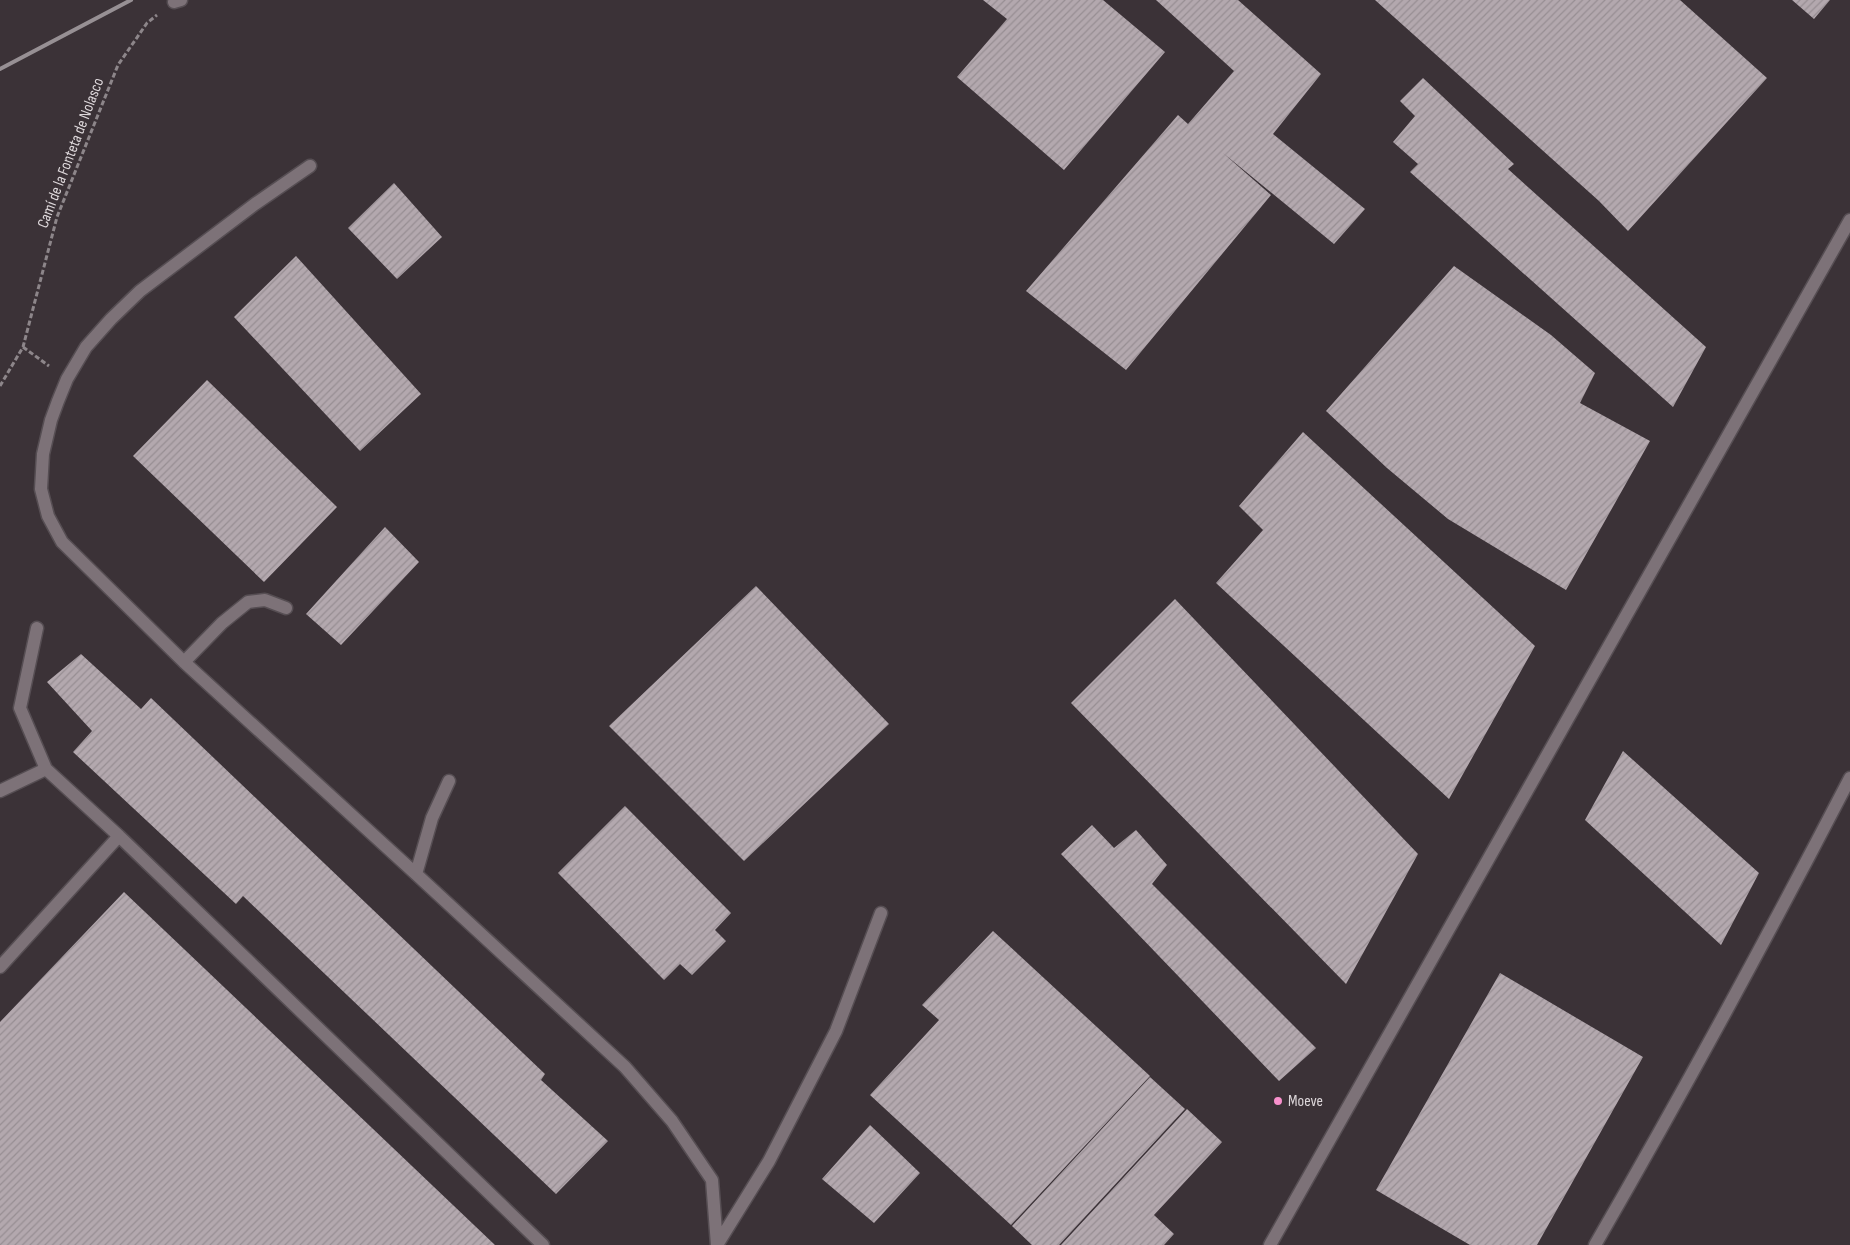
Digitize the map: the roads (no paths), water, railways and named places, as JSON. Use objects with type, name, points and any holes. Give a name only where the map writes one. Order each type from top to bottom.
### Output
[{"type":"street","points":[[310,166],[255,204],[140,291],[86,347],[67,379],[51,420],[43,454],[41,489],[48,516],[62,542],[184,662],[625,1067],[672,1121],[712,1180],[717,1245]]},
{"type":"street","points":[[1270,1245],[1850,220]]},
{"type":"street","points":[[184,662],[222,623],[248,602],[265,600],[286,608]]},
{"type":"street","points":[[37,628],[20,708],[46,769],[119,836],[543,1245]]},
{"type":"street","points":[[0,791],[46,769]]},
{"type":"street","points":[[1595,1245],[1669,1118],[1784,906],[1850,778]]},
{"type":"street","points":[[416,874],[432,818],[450,781]]},
{"type":"street","points":[[0,967],[119,836]]},
{"type":"street","points":[[717,1245],[769,1161],[836,1031],[881,913]]},
{"type":"railway","points":[[0,69],[131,0]]},
{"type":"place","name":"Moeve","points":[[1278,1101]]}]
